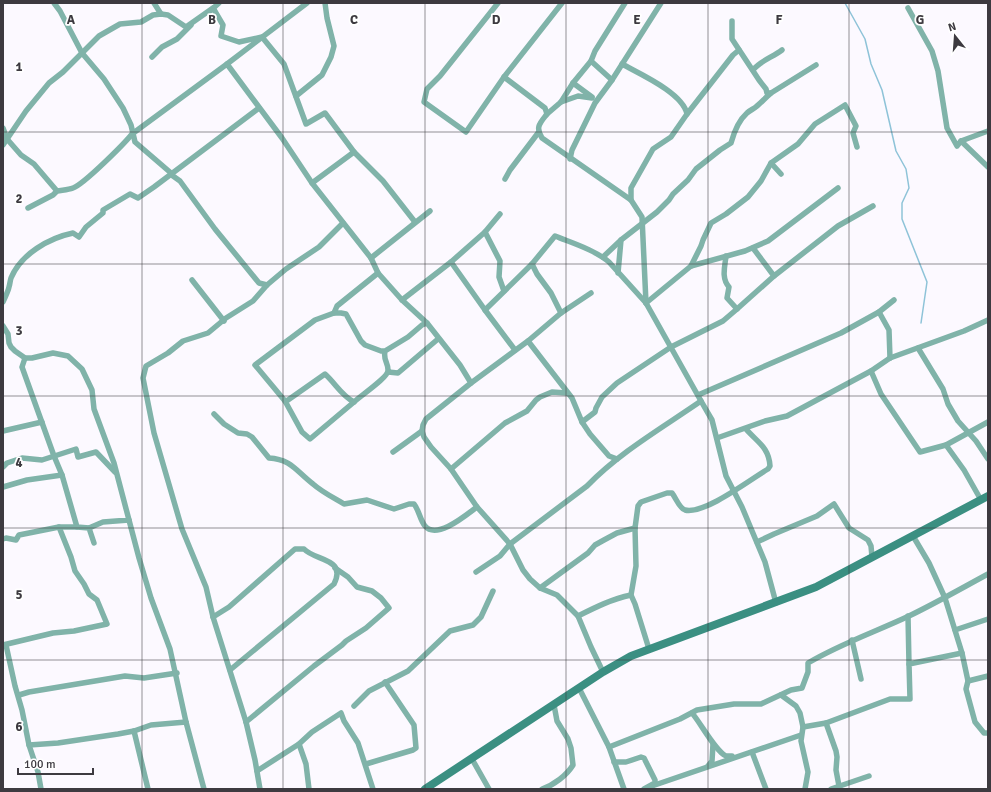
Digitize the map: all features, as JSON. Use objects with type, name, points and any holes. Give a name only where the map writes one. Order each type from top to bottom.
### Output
[{"type":"main road","points":[[425,789],[578,688],[631,656],[776,603],[822,584],[984,498]]},
{"type":"street","points":[[54,3],[60,11],[82,53],[104,79],[123,108],[131,125],[135,142],[139,147],[172,172],[173,176],[180,181],[259,283],[267,285]]},
{"type":"street","points":[[154,3],[161,14]]},
{"type":"street","points":[[152,58],[162,47],[177,39],[190,26],[219,3]]},
{"type":"street","points":[[28,208],[53,196],[57,191],[73,188],[82,182],[126,142],[132,134],[307,3]]},
{"type":"street","points":[[296,96],[322,75],[331,57],[334,46],[325,3]]},
{"type":"street","points":[[498,3],[440,76],[427,89],[424,102],[466,132],[504,77],[562,3]]},
{"type":"street","points":[[505,179],[538,133],[539,124],[547,114],[561,102],[573,83],[591,61],[595,51],[625,3]]},
{"type":"street","points":[[570,159],[572,150],[593,100],[612,80],[661,3]]},
{"type":"street","points":[[3,146],[26,111],[49,83],[99,36],[120,24],[141,22],[153,15],[161,14],[168,15],[186,27],[213,8]]},
{"type":"street","points":[[213,8],[224,25],[221,36],[239,42],[262,37]]},
{"type":"street","points":[[908,8],[932,51],[938,71],[948,128],[957,146],[961,141],[988,131]]},
{"type":"street","points":[[732,21],[732,39],[766,89],[767,93],[771,93]]},
{"type":"street","points":[[262,37],[284,64],[306,124],[325,113],[354,152],[383,181],[415,222]]},
{"type":"street","points":[[631,200],[631,188],[653,150],[671,137],[733,55],[739,50]]},
{"type":"street","points":[[753,70],[758,64],[768,60],[782,50]]},
{"type":"street","points":[[591,61],[612,80]]},
{"type":"street","points":[[227,64],[312,183],[371,258],[378,273],[402,300],[427,322],[438,339],[460,365],[471,383]]},
{"type":"street","points":[[622,64],[662,85],[685,107],[687,114]]},
{"type":"street","points":[[646,304],[642,225],[644,219],[657,212],[688,180],[696,169],[731,143],[735,130],[742,118],[748,112],[758,106],[771,93],[816,65]]},
{"type":"street","points":[[504,77],[545,108],[547,114]]},
{"type":"street","points":[[573,83],[593,100]]},
{"type":"street","points":[[561,102],[578,96],[593,100]]},
{"type":"street","points":[[691,266],[711,223],[726,214],[748,197],[761,181],[771,163],[798,144],[815,124],[845,105],[856,126],[853,133],[857,147]]},
{"type":"street","points":[[3,302],[11,279],[19,265],[35,250],[60,236],[73,233],[79,237],[86,227],[103,213],[103,210],[130,194],[138,198],[259,108]]},
{"type":"street","points":[[3,128],[7,139],[20,155],[34,164],[57,191]]},
{"type":"street","points":[[538,133],[542,138],[570,159],[631,200],[644,219]]},
{"type":"street","points":[[961,141],[988,168]]},
{"type":"street","points":[[564,154],[572,150]]},
{"type":"street","points":[[312,183],[354,152]]},
{"type":"street","points":[[771,163],[781,174]]},
{"type":"street","points":[[646,304],[691,266],[752,248],[768,241],[838,188]]},
{"type":"street","points":[[582,422],[595,412],[602,397],[617,383],[671,347],[723,322],[774,276],[838,226],[873,206]]},
{"type":"street","points":[[371,258],[430,211]]},
{"type":"street","points":[[402,300],[452,262],[485,232],[500,214]]},
{"type":"street","points":[[260,789],[246,722],[213,617],[206,588],[182,529],[154,433],[143,378],[146,366],[168,353],[183,341],[208,333],[253,301],[267,285],[286,269],[319,247],[343,223]]},
{"type":"street","points":[[603,257],[621,240],[642,225]]},
{"type":"street","points":[[485,232],[500,261],[498,277],[504,291]]},
{"type":"street","points":[[485,310],[532,264],[555,236],[603,257],[646,304],[712,420],[726,476],[765,562],[776,603]]},
{"type":"street","points":[[618,273],[621,240]]},
{"type":"street","points":[[752,248],[774,276]]},
{"type":"street","points":[[726,256],[723,275],[726,284],[729,287],[727,298],[737,309]]},
{"type":"street","points":[[452,262],[485,310],[516,350]]},
{"type":"street","points":[[532,264],[537,274],[551,292],[561,313]]},
{"type":"street","points":[[334,314],[338,306],[378,273]]},
{"type":"street","points":[[192,280],[224,321]]},
{"type":"street","points":[[591,293],[561,313],[528,341],[471,383],[426,419],[423,424],[422,431],[431,448],[452,469],[476,507],[510,544],[523,570],[530,580],[540,588],[557,595],[578,616],[603,672]]},
{"type":"street","points":[[698,395],[841,332],[879,312],[894,300]]},
{"type":"street","points":[[879,312],[889,330],[890,358]]},
{"type":"street","points":[[385,351],[384,357],[388,372],[382,380],[365,392],[310,439],[302,432],[285,401],[255,365],[315,320],[334,314],[346,314],[361,341],[365,345],[385,351],[408,337],[427,322]]},
{"type":"street","points":[[717,438],[765,421],[787,416],[871,371],[890,358],[964,331],[988,320]]},
{"type":"street","points":[[3,326],[8,334],[11,347],[25,358],[32,358],[53,353],[68,356],[82,369],[92,390],[94,409],[114,463],[151,598],[170,649],[186,722],[204,789]]},
{"type":"street","points":[[388,372],[398,373],[438,339]]},
{"type":"street","points":[[528,341],[572,398],[582,422],[609,456],[617,459]]},
{"type":"street","points":[[918,348],[943,389],[948,404],[958,421],[967,433],[976,441],[988,459]]},
{"type":"street","points":[[25,358],[22,367],[62,475],[77,527]]},
{"type":"street","points":[[871,371],[881,394],[920,452],[946,445],[988,422]]},
{"type":"street","points":[[285,401],[325,374],[344,396],[354,402]]},
{"type":"street","points":[[452,469],[505,423],[527,411],[540,397],[552,392],[568,393]]},
{"type":"street","points":[[476,572],[500,556],[510,544],[587,486],[596,476],[628,450],[701,401]]},
{"type":"street","points":[[214,414],[224,424],[238,434],[246,434],[252,437],[269,458],[282,459],[288,462],[313,485],[344,504],[367,500],[394,509],[409,504],[414,504],[417,507],[423,523],[427,528],[438,530],[460,519],[476,507]]},
{"type":"street","points":[[3,431],[42,422]]},
{"type":"street","points":[[650,649],[631,595],[636,566],[635,528],[638,506],[643,500],[667,493],[672,493],[685,510],[691,510],[713,504],[770,466],[770,462],[762,444],[752,437],[746,429]]},
{"type":"street","points":[[393,452],[422,431]]},
{"type":"street","points":[[946,445],[984,498]]},
{"type":"street","points":[[3,467],[7,463],[22,458],[42,460],[76,448],[78,457],[96,452],[116,472]]},
{"type":"street","points":[[3,487],[27,480],[62,475]]},
{"type":"street","points":[[757,542],[817,516],[834,504],[849,528],[868,540],[871,546],[872,557]]},
{"type":"street","points":[[3,539],[6,538],[16,540],[19,535],[59,527],[89,528],[103,522],[129,520]]},
{"type":"street","points":[[41,789],[38,772],[29,745],[5,645],[53,633],[74,631],[106,624],[97,600],[88,594],[84,584],[75,571],[72,557],[59,527]]},
{"type":"street","points":[[89,528],[94,543]]},
{"type":"street","points":[[540,588],[588,553],[596,545],[617,533],[635,528]]},
{"type":"street","points":[[912,536],[929,563],[945,598],[962,653],[968,681],[966,689],[975,722],[984,733],[988,733]]},
{"type":"street","points":[[213,617],[229,607],[295,549],[304,548],[309,554],[332,563],[357,587],[372,591],[381,598],[389,608],[366,628],[346,641],[314,666],[246,722]]},
{"type":"street","points":[[230,670],[334,584],[337,574],[336,568]]},
{"type":"street","points":[[609,747],[708,707],[734,704],[761,704],[791,690],[802,688],[808,672],[808,663],[852,640],[945,598],[988,574]]},
{"type":"street","points":[[354,706],[369,691],[408,671],[450,631],[473,625],[481,617],[493,591]]},
{"type":"street","points":[[578,616],[605,602],[631,595]]},
{"type":"street","points":[[803,727],[826,723],[890,699],[910,699],[908,616]]},
{"type":"street","points":[[955,630],[988,619]]},
{"type":"street","points":[[852,640],[861,679]]},
{"type":"street","points":[[909,664],[962,653]]},
{"type":"street","points":[[18,695],[124,676],[144,678],[176,673]]},
{"type":"street","points":[[968,681],[988,676]]},
{"type":"street","points":[[366,764],[416,748],[414,725],[384,682]]},
{"type":"street","points":[[578,688],[609,747],[624,789]]},
{"type":"street","points":[[780,695],[796,706],[800,713],[803,727],[801,741],[808,772],[805,789]]},
{"type":"street","points":[[542,789],[548,787],[568,773],[574,765],[571,748],[568,739],[557,721],[554,705]]},
{"type":"street","points":[[257,771],[299,744],[312,732],[341,713],[344,722],[358,744],[366,764],[373,789]]},
{"type":"street","points":[[692,713],[713,744],[726,756],[738,756]]},
{"type":"street","points":[[29,745],[58,743],[134,731],[151,725],[186,722]]},
{"type":"street","points":[[826,723],[836,751],[836,770],[839,786]]},
{"type":"street","points":[[134,731],[148,789]]},
{"type":"street","points":[[647,788],[707,766],[801,735]]},
{"type":"street","points":[[299,744],[306,764],[309,789]]},
{"type":"street","points":[[707,766],[712,761],[713,744]]},
{"type":"street","points":[[752,752],[766,789]]},
{"type":"street","points":[[614,762],[626,762],[636,757],[644,758],[655,780],[655,783],[647,788]]},
{"type":"street","points":[[472,759],[489,789]]},
{"type":"street","points":[[831,789],[869,776]]},
{"type":"waterway","points":[[845,3],[865,39],[871,64],[882,90],[896,151],[906,169],[909,188],[902,203],[902,219],[927,282],[921,323]]}]
